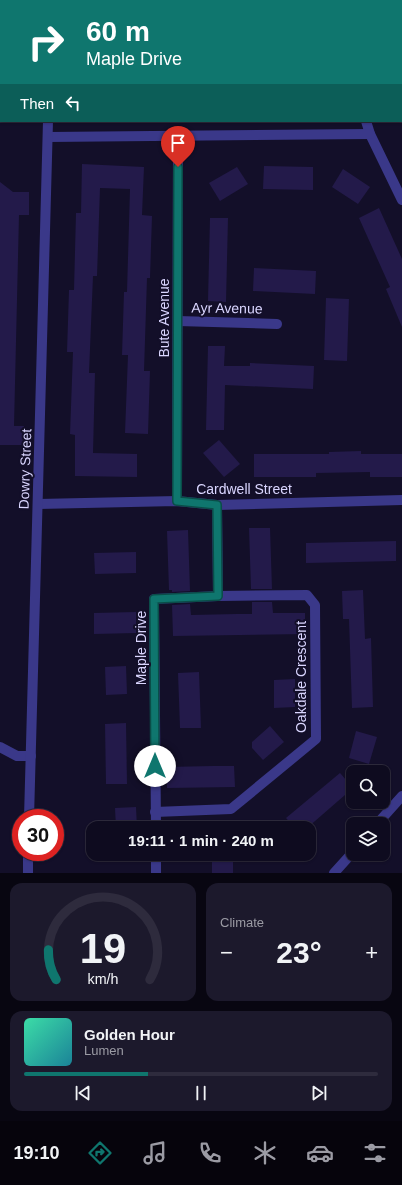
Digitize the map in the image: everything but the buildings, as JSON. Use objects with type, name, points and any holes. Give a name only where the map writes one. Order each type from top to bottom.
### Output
[{"type":"street","name":"Dowry Street","points":[[29,809],[48,122]]},
{"type":"street","points":[[366,122],[370,134],[402,200]]},
{"type":"street","points":[[48,137],[370,134]]},
{"type":"street","name":"Bute Avenue","points":[[177,501],[178,136]]},
{"type":"street","name":"Ayr Avenue","points":[[178,321],[277,324]]},
{"type":"street","name":"Cardwell Street","points":[[38,504],[177,501],[217,505],[402,500]]},
{"type":"street","points":[[217,505],[218,596]]},
{"type":"street","name":"Oakdale Crescent","points":[[155,812],[231,809],[316,739],[315,605],[307,595],[218,596]]},
{"type":"street","name":"Maple Drive","points":[[156,821],[154,599],[218,596]]},
{"type":"street","points":[[0,747],[17,756],[31,756]]},
{"type":"street","points":[[384,817],[402,796]]},
{"type":"street","points":[[334,873],[346,860]]},
{"type":"street","points":[[28,861],[28,873]]},
{"type":"street","points":[[156,861],[156,873]]},
{"type":"route","points":[[155,766],[154,599],[218,596],[217,505],[177,501],[178,167]]}]
